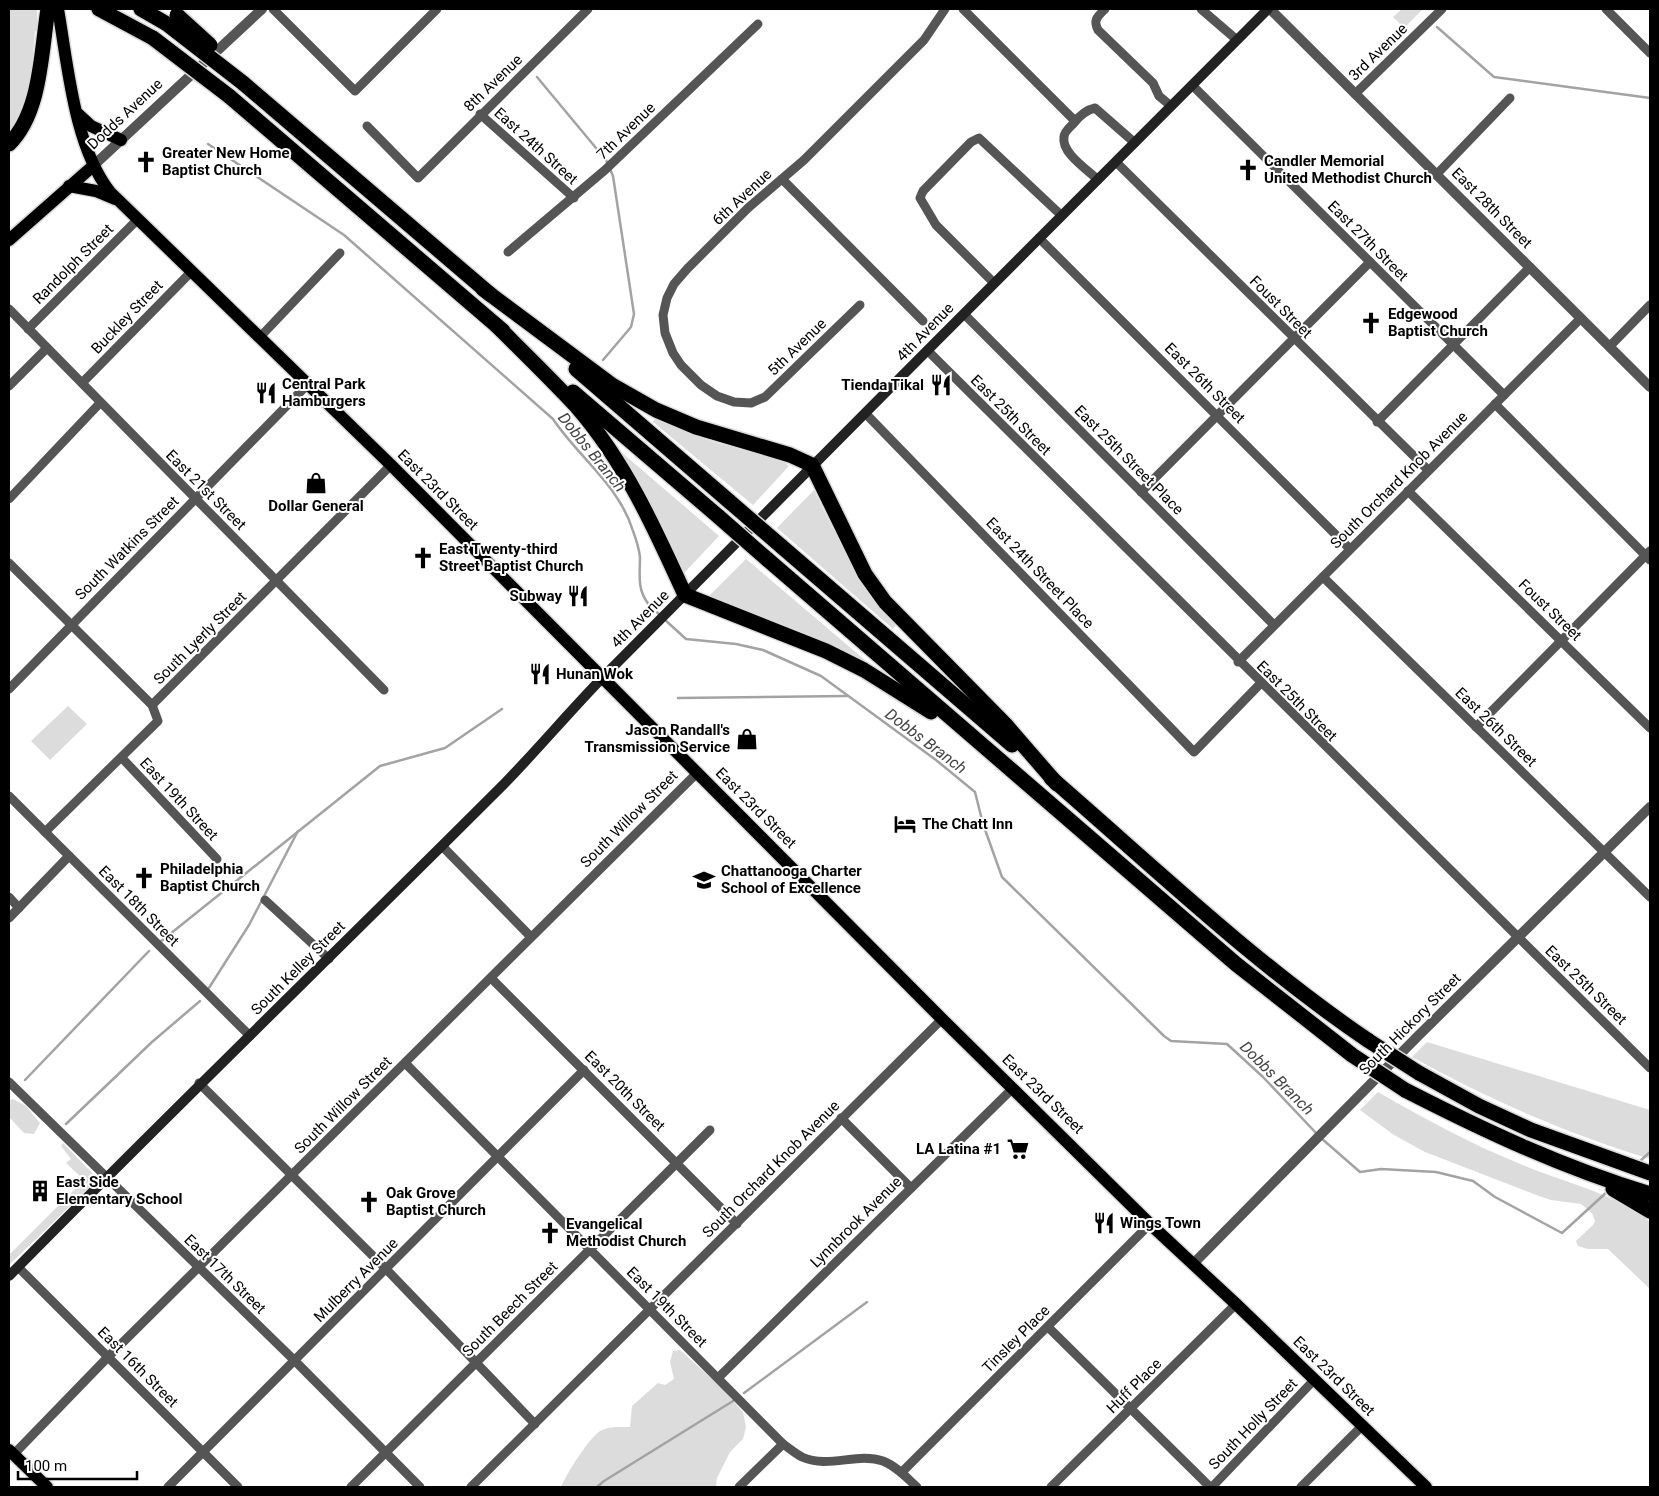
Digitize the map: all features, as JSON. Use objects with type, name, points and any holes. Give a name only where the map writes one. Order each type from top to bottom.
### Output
[{"type":"highway","points":[[9,144],[19,134],[30,110],[48,9]]},
{"type":"highway","points":[[100,9],[153,38],[229,96],[1236,964],[1352,1055],[1405,1090],[1526,1149],[1590,1175],[1650,1194]]},
{"type":"highway","points":[[141,9],[171,16],[295,128],[1244,946],[1294,987],[1369,1041],[1479,1106],[1531,1130],[1650,1173]]},
{"type":"highway","points":[[483,289],[612,385],[656,410],[696,427],[790,455],[812,465],[865,574],[885,602],[1005,724],[1058,784]]},
{"type":"highway","points":[[496,325],[577,408],[602,440],[634,487],[685,595],[826,651],[864,670],[972,737]]},
{"type":"highway","points":[[1590,1175],[1650,1211]]},
{"type":"main road","name":"East 23rd Street","points":[[58,9],[78,114],[93,166],[101,180],[119,201],[391,465],[942,1019],[1150,1224],[1315,1379],[1426,1487]]},
{"type":"main road","name":"4th Avenue","points":[[603,677],[812,465],[866,414],[994,283],[1269,9]]},
{"type":"main road","points":[[78,114],[91,126],[121,140]]},
{"type":"main road","name":"Dodds Avenue","points":[[9,240],[93,166]]},
{"type":"main road","points":[[69,186],[96,191],[119,201]]},
{"type":"main road","name":"South Kelley Street","points":[[9,1276],[199,1084],[329,959],[545,743],[603,677]]},
{"type":"main road","points":[[10,1455],[47,1487]]},
{"type":"street","name":"Dodds Avenue","points":[[93,166],[262,9]]},
{"type":"street","points":[[273,9],[355,91],[437,9]]},
{"type":"street","name":"8th Avenue","points":[[367,126],[418,178],[480,114],[588,9]]},
{"type":"street","name":"6th Avenue","points":[[751,404],[734,402],[717,396],[701,385],[681,365],[665,333],[663,315],[666,298],[674,284],[687,269],[748,208],[804,160],[924,40],[945,9]]},
{"type":"street","points":[[963,9],[1075,121]]},
{"type":"street","points":[[1105,9],[1096,18],[1095,23],[1098,30],[1152,83],[1159,96],[1171,106]]},
{"type":"street","points":[[1201,9],[1237,40]]},
{"type":"street","name":"East 28th Street","points":[[1269,9],[1650,387]]},
{"type":"street","name":"3rd Avenue","points":[[1354,94],[1442,9]]},
{"type":"street","points":[[1606,9],[1650,53]]},
{"type":"street","name":"7th Avenue","points":[[508,252],[605,170],[758,24]]},
{"type":"street","name":"East 27th Street","points":[[1192,85],[1504,395]]},
{"type":"street","points":[[1436,175],[1510,98]]},
{"type":"street","points":[[1098,180],[1069,152],[1063,138],[1075,121],[1089,109],[1096,108],[1135,142]]},
{"type":"street","name":"East 24th Street","points":[[480,114],[574,198]]},
{"type":"street","points":[[994,283],[936,225],[920,198],[922,191],[972,142],[979,138],[1062,216]]},
{"type":"street","name":"Foust Street","points":[[1116,162],[1377,422],[1428,470]]},
{"type":"street","points":[[782,179],[922,321]]},
{"type":"street","name":"Randolph Street","points":[[28,329],[138,220]]},
{"type":"street","name":"East 26th Street","points":[[1039,238],[1350,549]]},
{"type":"street","points":[[260,337],[340,253]]},
{"type":"street","points":[[1142,492],[1370,262]]},
{"type":"street","points":[[1377,422],[1530,268]]},
{"type":"street","name":"Buckley Street","points":[[82,383],[192,271]]},
{"type":"street","name":"5th Avenue","points":[[751,404],[765,397],[860,305]]},
{"type":"street","points":[[1610,346],[1650,305]]},
{"type":"street","name":"East 21st Street","points":[[9,309],[384,690]]},
{"type":"street","name":"East 25th Street Place","points":[[964,314],[1274,625]]},
{"type":"street","name":"South Orchard Knob Avenue","points":[[1238,662],[1581,318]]},
{"type":"street","points":[[9,386],[47,348]]},
{"type":"street","name":"East 25th Street","points":[[928,351],[1260,684],[1650,1068]]},
{"type":"street","name":"South Watkins Street","points":[[9,689],[308,384]]},
{"type":"street","points":[[9,499],[100,403]]},
{"type":"street","points":[[1476,727],[1561,640],[1649,555],[1495,404]]},
{"type":"street","name":"East 24th Street Place","points":[[866,414],[1194,752],[1260,684]]},
{"type":"street","name":"South Lyerly Street","points":[[45,832],[158,721],[152,705],[391,465]]},
{"type":"street","name":"Foust Street","points":[[1408,491],[1650,728]]},
{"type":"street","points":[[9,562],[152,705]]},
{"type":"street","name":"East 26th Street","points":[[1323,576],[1650,898]]},
{"type":"street","name":"East 19th Street","points":[[122,758],[217,859]]},
{"type":"street","name":"South Willow Street","points":[[10,1455],[492,979],[531,937],[698,772]]},
{"type":"street","name":"East 18th Street","points":[[9,796],[250,1036]]},
{"type":"street","name":"South Hickory Street","points":[[1193,1264],[1418,1036],[1650,807]]},
{"type":"street","points":[[442,846],[531,937]]},
{"type":"street","points":[[9,918],[69,856]]},
{"type":"street","points":[[9,898],[19,908]]},
{"type":"street","points":[[265,900],[329,959]]},
{"type":"street","name":"East 20th Street","points":[[492,979],[737,1224]]},
{"type":"street","name":"South Orchard Knob Avenue","points":[[471,1487],[942,1019]]},
{"type":"street","name":"East 19th Street","points":[[406,1064],[500,1156],[650,1311],[719,1377],[783,1444],[802,1457],[822,1462],[866,1458],[884,1461],[902,1472],[917,1487]]},
{"type":"street","name":"Mulberry Avenue","points":[[168,1487],[584,1070]]},
{"type":"street","name":"East 17th Street","points":[[9,1082],[295,1361],[420,1487]]},
{"type":"street","points":[[199,1084],[386,1269],[535,1424]]},
{"type":"street","name":"Lynnbrook Avenue","points":[[719,1377],[1013,1088]]},
{"type":"street","points":[[841,1118],[910,1188]]},
{"type":"street","name":"South Beech Street","points":[[351,1487],[710,1130]]},
{"type":"street","name":"Tinsley Place","points":[[902,1472],[1150,1224]]},
{"type":"street","name":"East 16th Street","points":[[18,1266],[238,1487]]},
{"type":"street","name":"Huff Place","points":[[1051,1487],[1236,1304]]},
{"type":"street","points":[[1048,1327],[1211,1487]]},
{"type":"street","name":"South Holly Street","points":[[1211,1487],[1315,1379]]},
{"type":"street","points":[[1300,1487],[1362,1426]]},
{"type":"street","points":[[739,1487],[783,1444]]},
{"type":"shaded area","points":[[9,9],[37,9],[38,31],[35,31],[30,90],[25,107],[9,135]]},
{"type":"shaded area","points":[[1402,9],[1423,9],[1404,28],[1393,17]]},
{"type":"shaded area","points":[[655,418],[713,442],[781,460],[789,466],[753,505],[653,422]]},
{"type":"shaded area","points":[[606,439],[719,536],[684,573],[662,525]]},
{"type":"shaded area","points":[[814,490],[860,577],[896,625],[893,629],[777,528]]},
{"type":"shaded area","points":[[746,559],[879,672],[707,598]]},
{"type":"shaded area","points":[[68,706],[87,724],[50,760],[31,741]]},
{"type":"shaded area","points":[[1427,1042],[1650,1110],[1650,1159],[1558,1127],[1469,1087],[1412,1057]]},
{"type":"shaded area","points":[[1378,1092],[1429,1121],[1482,1147],[1535,1170],[1603,1195],[1620,1203],[1650,1222],[1650,1289],[1608,1249],[1588,1249],[1578,1246],[1576,1241],[1595,1221],[1592,1213],[1581,1204],[1551,1200],[1539,1196],[1425,1152],[1394,1135],[1360,1110]]},
{"type":"shaded area","points":[[13,1099],[26,1106],[40,1123],[34,1134],[24,1133],[9,1117],[9,1101]]},
{"type":"shaded area","points":[[63,1143],[98,1179],[9,1265],[9,1255],[84,1180],[66,1163],[71,1159],[61,1146]]},
{"type":"shaded area","points":[[680,1350],[721,1387],[743,1412],[746,1427],[743,1439],[730,1452],[717,1478],[716,1487],[561,1487],[579,1456],[597,1433],[608,1428],[630,1427],[632,1406],[658,1383],[665,1385],[674,1379],[670,1362],[673,1351]]},
{"type":"waterway","points":[[1437,27],[1494,77],[1650,98]]},
{"type":"waterway","points":[[537,77],[606,160],[613,176],[634,314],[631,327],[603,360]]},
{"type":"waterway","name":"Dobbs Branch","points":[[208,144],[344,235],[553,419],[608,486],[627,515],[639,551],[642,591],[648,604],[660,615]]},
{"type":"waterway","name":"Dobbs Branch","points":[[664,619],[686,639],[736,644],[763,650],[821,676],[936,760],[975,792],[983,824],[1002,877],[1164,1036],[1171,1041],[1227,1044],[1263,1077],[1317,1134]]},
{"type":"waterway","points":[[678,698],[847,696]]},
{"type":"waterway","points":[[160,942],[380,766],[445,748],[502,709]]},
{"type":"waterway","points":[[207,991],[249,925],[298,831]]},
{"type":"waterway","points":[[25,1080],[149,951]]},
{"type":"waterway","points":[[66,1124],[152,1042],[200,1001]]},
{"type":"waterway","name":"Dobbs Branch","points":[[1321,1138],[1360,1172],[1381,1169],[1436,1172],[1473,1181],[1495,1197],[1562,1233],[1608,1191]]},
{"type":"waterway","name":"Dobbs Branch","points":[[1638,1163],[1650,1152]]},
{"type":"waterway","points":[[744,1393],[867,1302]]},
{"type":"waterway","points":[[597,1487],[733,1401]]},
{"type":"place","name":"Greater New Home Baptist Church","points":[[146,162]]},
{"type":"place","name":"Candler Memorial United Methodist Church","points":[[1248,170]]},
{"type":"place","name":"Edgewood Baptist Church","points":[[1371,323]]},
{"type":"place","name":"Tienda Tikal","points":[[941,385]]},
{"type":"place","name":"Central Park Hamburgers","points":[[266,393]]},
{"type":"place","name":"Dollar General","points":[[316,483]]},
{"type":"place","name":"East Twenty-third Street Baptist Church","points":[[423,558]]},
{"type":"place","name":"Subway","points":[[578,596]]},
{"type":"place","name":"Hunan Wok","points":[[540,674]]},
{"type":"place","name":"Jason Randall's Transmission Service","points":[[747,739]]},
{"type":"place","name":"The Chatt Inn","points":[[905,824]]},
{"type":"place","name":"Philadelphia Baptist Church","points":[[144,878]]},
{"type":"place","name":"Chattanooga Charter School of Excellence","points":[[704,880]]},
{"type":"place","name":"LA Latina #1","points":[[1018,1149]]},
{"type":"place","name":"East Side Elementary School","points":[[40,1191]]},
{"type":"place","name":"Oak Grove Baptist Church","points":[[369,1202]]},
{"type":"place","name":"Wings Town","points":[[1104,1223]]},
{"type":"place","name":"Evangelical Methodist Church","points":[[550,1233]]}]
